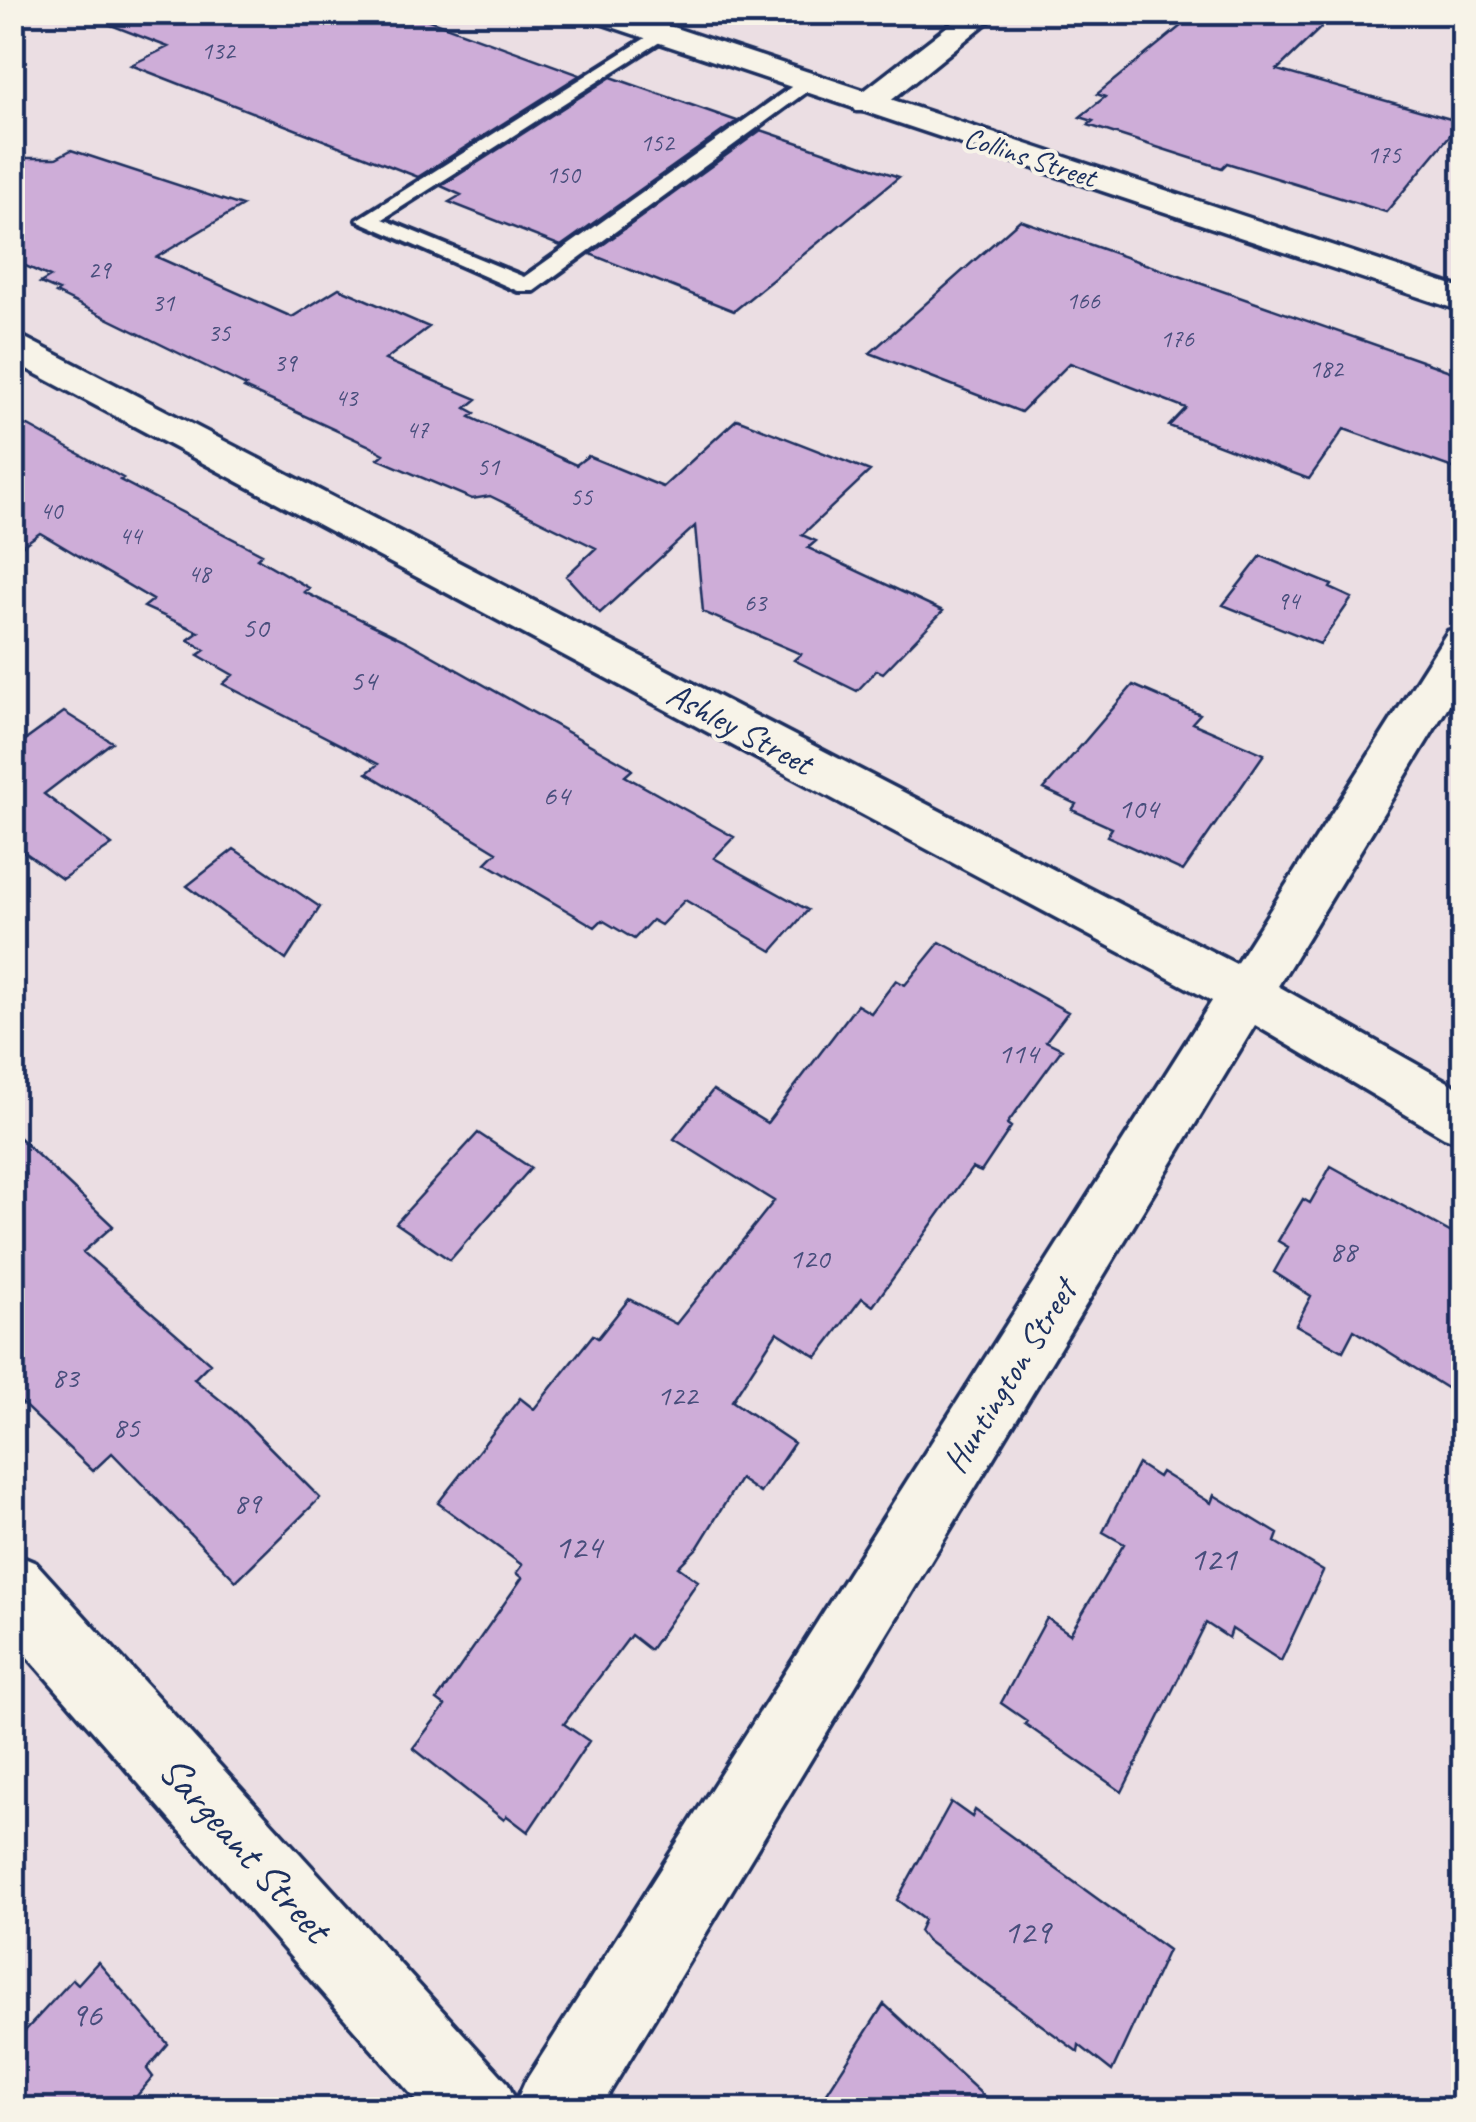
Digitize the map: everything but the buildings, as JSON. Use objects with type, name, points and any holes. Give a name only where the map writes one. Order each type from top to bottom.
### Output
[{"type":"street","name":"Collins Street","points":[[596,12],[1464,300]]},
{"type":"street","points":[[867,104],[985,12]]},
{"type":"street","name":"Ashley Street","points":[[12,346],[1246,994],[1464,1120]]},
{"type":"street","name":"Huntington Street","points":[[553,2110],[1464,642]]},
{"type":"street","name":"Sargeant Street","points":[[12,1587],[479,2110]]},
{"type":"lane","points":[[660,34],[367,220],[526,286],[808,84]]}]
